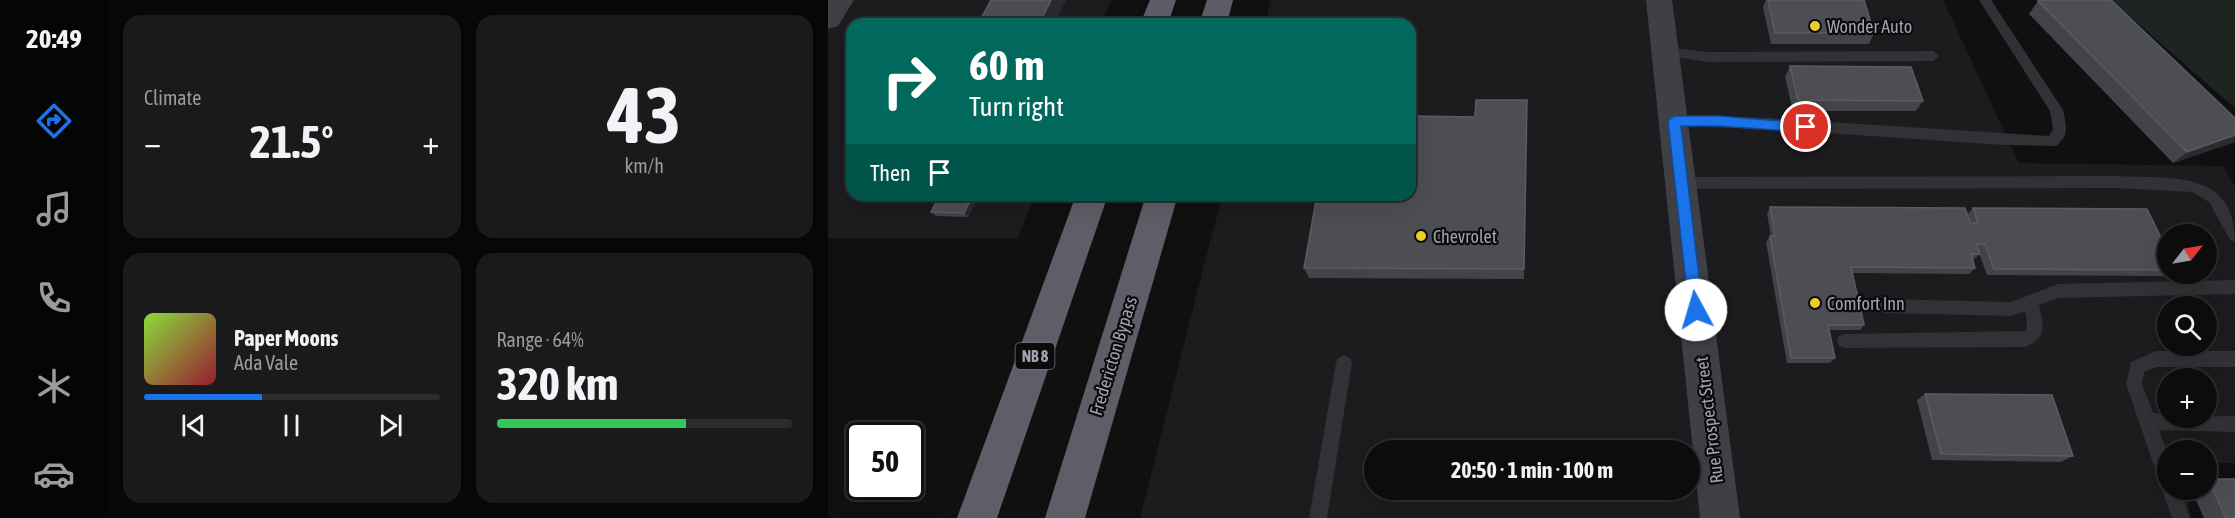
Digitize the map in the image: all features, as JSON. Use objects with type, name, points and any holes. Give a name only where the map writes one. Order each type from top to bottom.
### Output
[{"type":"highway","points":[[1157,18],[1163,0]]},
{"type":"highway","points":[[1215,18],[1220,0]]},
{"type":"highway","name":"NB 8","points":[[977,518],[1090,201]]},
{"type":"highway","name":"Fredericton Bypass","points":[[1065,518],[1160,201]]},
{"type":"main road","points":[[828,19],[841,0]]},
{"type":"main road","name":"Rue Prospect Street","points":[[1659,0],[1720,518]]},
{"type":"lane","points":[[1674,121],[1718,121],[1959,138],[2051,141],[2058,137],[2060,129],[2056,110],[1985,0]]},
{"type":"lane","points":[[1666,52],[1708,57],[1934,56]]},
{"type":"lane","points":[[1681,183],[2117,182],[2194,186],[2214,198],[2235,236]]},
{"type":"lane","points":[[1885,306],[2011,309],[2058,291],[2235,287]]},
{"type":"lane","points":[[1845,341],[2025,340],[2033,335],[2036,320],[2030,302]]},
{"type":"lane","points":[[2157,450],[2134,384],[2137,367],[2156,359],[2235,359]]},
{"type":"lane","points":[[1318,518],[1344,363]]},
{"type":"lane","points":[[2146,421],[2235,424]]},
{"type":"lane","points":[[2175,500],[2181,518]]},
{"type":"shaded area","points":[[828,0],[1111,0],[1104,18],[846,18],[846,201],[1033,201],[1018,238],[828,238]]},
{"type":"shaded area","points":[[1271,0],[1943,0],[2019,163],[2223,166],[2235,186],[2235,463],[2217,463],[2217,440],[2157,440],[2157,500],[2189,500],[2191,518],[1140,518],[1220,201],[1416,201],[1416,18],[1266,18]]},
{"type":"shaded area","points":[[2111,0],[2235,0],[2235,108]]},
{"type":"building","points":[[991,0],[1051,0],[1042,18],[981,18]]},
{"type":"building","name":"Wonder Auto","points":[[1768,0],[1864,0],[1874,33],[1775,33]]},
{"type":"building","points":[[2111,0],[2235,118],[2235,135],[2187,152],[2038,1]]},
{"type":"building","points":[[1790,66],[1911,67],[1923,101],[1798,100]]},
{"type":"building","name":"Chevrolet","points":[[1476,100],[1527,100],[1524,269],[1304,268],[1316,201],[1416,201],[1416,116],[1475,117]]},
{"type":"building","points":[[937,201],[970,201],[964,213],[931,212]]},
{"type":"building","name":"Comfort Inn","points":[[1770,207],[1965,208],[1970,223],[1978,223],[1973,208],[2147,209],[2157,229],[2157,270],[1994,269],[1985,244],[1976,244],[1980,254],[1971,254],[1975,268],[1851,267],[1864,325],[1828,325],[1835,358],[1791,358],[1770,236],[1775,236]]},
{"type":"building","points":[[1925,394],[2052,395],[2073,456],[1941,454]]},
{"type":"building","points":[[2217,479],[2235,479],[2235,518],[2226,518],[2217,498]]},
{"type":"place","name":"Wonder Auto","points":[[1815,26]]},
{"type":"place","name":"Chevrolet","points":[[1421,236]]},
{"type":"place","name":"Comfort Inn","points":[[1815,303]]},
{"type":"route","points":[[1696,310],[1674,121],[1718,121],[1806,127]]}]
